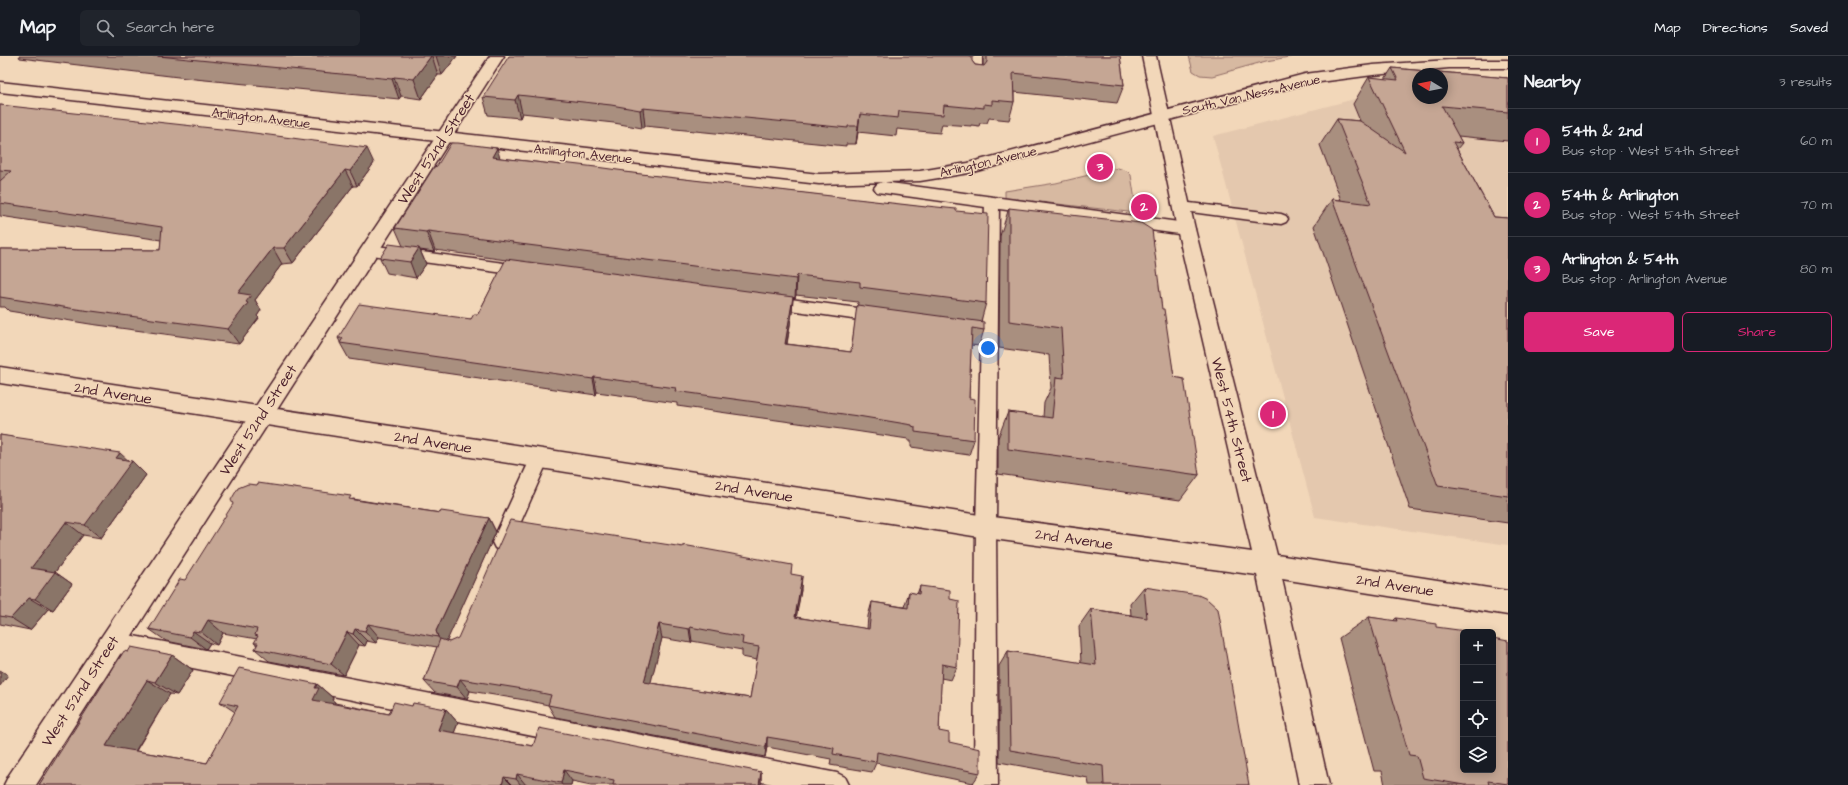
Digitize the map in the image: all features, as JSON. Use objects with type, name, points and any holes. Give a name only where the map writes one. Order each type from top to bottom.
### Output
[{"type":"street","name":"West 52nd Street","points":[[19,785],[497,56]]},
{"type":"street","name":"West 54th Street","points":[[1149,56],[1186,229],[1267,565],[1314,785]]},
{"type":"street","points":[[1474,56],[1508,59]]},
{"type":"street","name":"South Van Ness Avenue","points":[[1161,116],[1306,79],[1380,69],[1449,64],[1508,64]]},
{"type":"street","name":"Arlington Avenue","points":[[0,88],[443,138],[818,178],[920,176],[969,168],[1161,116]]},
{"type":"street","points":[[818,178],[1186,229]]},
{"type":"street","name":"2nd Avenue","points":[[0,375],[986,527],[1267,565],[1508,603]]},
{"type":"lane","points":[[976,56],[976,79]]},
{"type":"lane","points":[[986,785],[986,527],[992,203]]},
{"type":"lane","points":[[1181,207],[1281,219]]},
{"type":"lane","points":[[369,250],[542,273]]},
{"type":"lane","points":[[753,300],[894,319]]},
{"type":"lane","points":[[947,326],[989,331]]},
{"type":"lane","points":[[495,558],[540,458]]},
{"type":"lane","points":[[113,642],[837,785]]},
{"type":"shaded area","points":[[1189,56],[1295,56],[1266,61],[1212,76],[1200,75],[1193,71]]},
{"type":"shaded area","points":[[1385,91],[1412,97],[1412,104],[1448,104],[1448,99],[1508,101],[1508,545],[1315,517],[1213,136]]},
{"type":"shaded area","points":[[1118,168],[1127,171],[1131,175],[1137,213],[1005,198],[1005,191],[1056,183]]},
{"type":"building","points":[[158,56],[431,56],[414,79],[394,77],[392,79]]},
{"type":"building","points":[[509,56],[972,56],[972,61],[975,65],[984,66],[987,62],[987,56],[1120,56],[1124,85],[1013,73],[1014,102],[992,100],[992,105],[984,104],[984,108],[944,105],[943,115],[899,111],[898,118],[860,114],[858,126],[848,126],[848,128],[643,108],[640,110],[611,105],[518,95],[515,100],[483,97]]},
{"type":"building","points":[[1392,68],[1412,70],[1412,104],[1448,104],[1448,73],[1508,78],[1508,112],[1442,106],[1462,143],[1453,142],[1494,217],[1508,218],[1508,496],[1438,486],[1332,199],[1371,204],[1337,119],[1360,121],[1405,152],[1369,77],[1398,80]]},
{"type":"building","points":[[0,105],[239,131],[367,148],[350,171],[345,170],[284,248],[273,248],[238,293],[251,295],[246,302],[248,303],[228,329],[76,309],[0,297],[0,249],[160,250],[162,227],[0,203],[0,181],[11,171],[0,170]]},
{"type":"building","points":[[451,143],[497,148],[492,157],[561,165],[562,163],[625,171],[624,172],[926,207],[956,209],[956,211],[988,214],[986,303],[860,287],[860,282],[797,275],[796,279],[395,228]]},
{"type":"building","points":[[1009,208],[1141,223],[1152,230],[1162,309],[1164,309],[1174,377],[1184,379],[1199,475],[1008,449],[1008,412],[1052,418],[1056,377],[1064,378],[1061,328],[1009,321]]},
{"type":"building","points":[[389,244],[419,248],[410,262],[380,258]]},
{"type":"building","points":[[506,259],[793,297],[785,344],[851,352],[857,305],[984,322],[984,330],[972,328],[969,398],[975,399],[974,440],[915,432],[915,427],[912,425],[858,416],[675,391],[676,388],[594,377],[593,379],[340,343],[343,338],[338,338],[359,304],[471,319],[474,314],[478,314]]},
{"type":"building","points":[[0,435],[120,453],[116,458],[132,461],[85,525],[66,522],[31,568],[55,572],[35,599],[29,598],[11,618],[0,616]]},
{"type":"building","points":[[258,483],[351,496],[349,499],[440,513],[441,511],[489,518],[436,631],[438,637],[368,624],[365,631],[355,629],[353,634],[347,632],[331,664],[255,649],[258,643],[254,643],[258,636],[255,635],[257,629],[208,620],[201,632],[193,631],[190,637],[149,629],[180,579],[185,580],[233,504],[231,500],[238,488],[248,484],[257,485]]},
{"type":"building","points":[[510,520],[683,547],[683,545],[792,565],[791,574],[802,576],[795,617],[869,629],[872,602],[908,608],[909,592],[919,594],[920,586],[950,590],[950,599],[959,601],[957,667],[942,664],[939,731],[949,733],[949,742],[980,749],[980,773],[877,752],[876,762],[833,754],[834,748],[767,737],[766,747],[548,705],[551,695],[517,688],[460,679],[457,687],[424,681],[440,639],[449,642],[458,638]],"holes":[[[659,624],[689,629],[690,627],[743,637],[742,644],[759,647],[750,698],[644,682]]]},
{"type":"building","points":[[1144,587],[1198,595],[1207,599],[1218,609],[1249,785],[1104,785],[1103,766],[1010,750],[1008,651],[1096,665],[1091,609],[1147,618]]},
{"type":"building","points":[[1369,617],[1397,621],[1396,618],[1436,624],[1436,627],[1460,630],[1460,773],[1496,773],[1496,639],[1508,641],[1508,784],[1488,781],[1489,785],[1464,785],[1423,778],[1417,756],[1409,755]]},
{"type":"building","points":[[131,647],[172,655],[155,682],[147,680],[106,746],[207,763],[238,706],[220,702],[239,668],[317,684],[315,688],[319,688],[313,700],[389,714],[394,702],[412,706],[413,703],[446,709],[438,730],[533,746],[539,728],[761,772],[759,785],[613,785],[614,780],[564,770],[561,783],[517,774],[516,779],[504,777],[502,785],[39,785],[124,651],[128,652]]},
{"type":"place","name":"Arlington & 54th","points":[[1100,167]]},
{"type":"place","name":"54th & Arlington","points":[[1144,207]]},
{"type":"place","name":"54th & 2nd","points":[[1273,414]]}]
